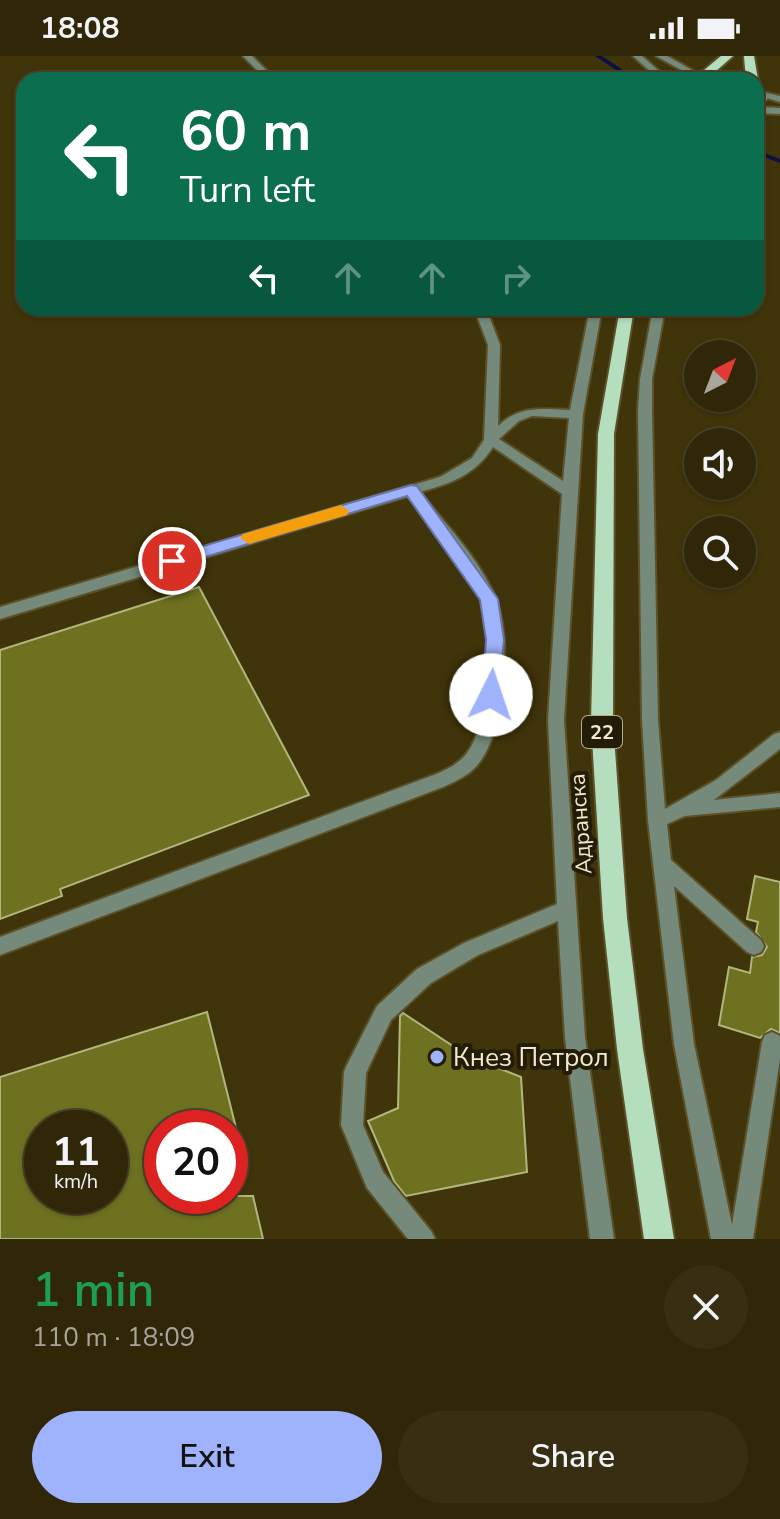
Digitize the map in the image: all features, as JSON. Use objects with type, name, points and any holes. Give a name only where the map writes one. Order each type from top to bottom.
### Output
[{"type":"main road","points":[[703,72],[728,56]]},
{"type":"main road","name":"Адранска","points":[[626,316],[606,434],[602,722],[615,918],[630,1049],[659,1239]]},
{"type":"street","points":[[247,56],[264,72]]},
{"type":"street","points":[[637,56],[656,72]]},
{"type":"street","points":[[660,56],[696,72]]},
{"type":"street","points":[[483,316],[494,345],[491,440]]},
{"type":"street","points":[[594,316],[576,414],[556,720],[575,1038],[602,1239]]},
{"type":"street","points":[[658,316],[646,379],[645,410],[650,720],[657,820],[684,1044],[723,1239]]},
{"type":"street","points":[[0,613],[445,480],[477,461],[491,440],[514,418],[531,412],[576,414]]},
{"type":"street","points":[[491,440],[569,492]]},
{"type":"street","points":[[0,946],[399,796],[451,775],[471,761],[486,739],[490,719],[495,640],[489,599],[411,490]]},
{"type":"street","points":[[657,820],[683,810],[741,772],[780,739]]},
{"type":"street","points":[[683,810],[780,800]]},
{"type":"street","points":[[663,864],[754,946]]},
{"type":"street","points":[[423,1239],[375,1180],[352,1125],[355,1072],[384,1013],[424,976],[471,949],[566,909]]},
{"type":"street","points":[[741,1239],[772,1042]]},
{"type":"building","points":[[199,587],[309,795],[60,889],[62,896],[0,919],[0,650]]},
{"type":"building","points":[[755,876],[780,882],[780,1033],[771,1029],[760,1038],[719,1025],[729,967],[750,973],[752,957],[762,955],[767,947],[756,932],[758,922],[747,919]]},
{"type":"building","points":[[207,1012],[232,1110],[144,1110],[144,1214],[248,1214],[248,1196],[253,1196],[263,1239],[0,1239],[0,1077]]},
{"type":"building","points":[[403,1013],[486,1068],[493,1066],[521,1077],[527,1172],[406,1196],[394,1181],[368,1121],[398,1108],[400,1016]]},
{"type":"waterway","points":[[598,56],[623,72]]},
{"type":"waterway","points":[[764,155],[780,161]]},
{"type":"slow traffic","points":[[249,538],[341,511]]},
{"type":"place","name":"Кнез Петрол","points":[[437,1057]]},
{"type":"route","points":[[172,561],[411,490],[489,599],[495,640],[491,695]]}]
